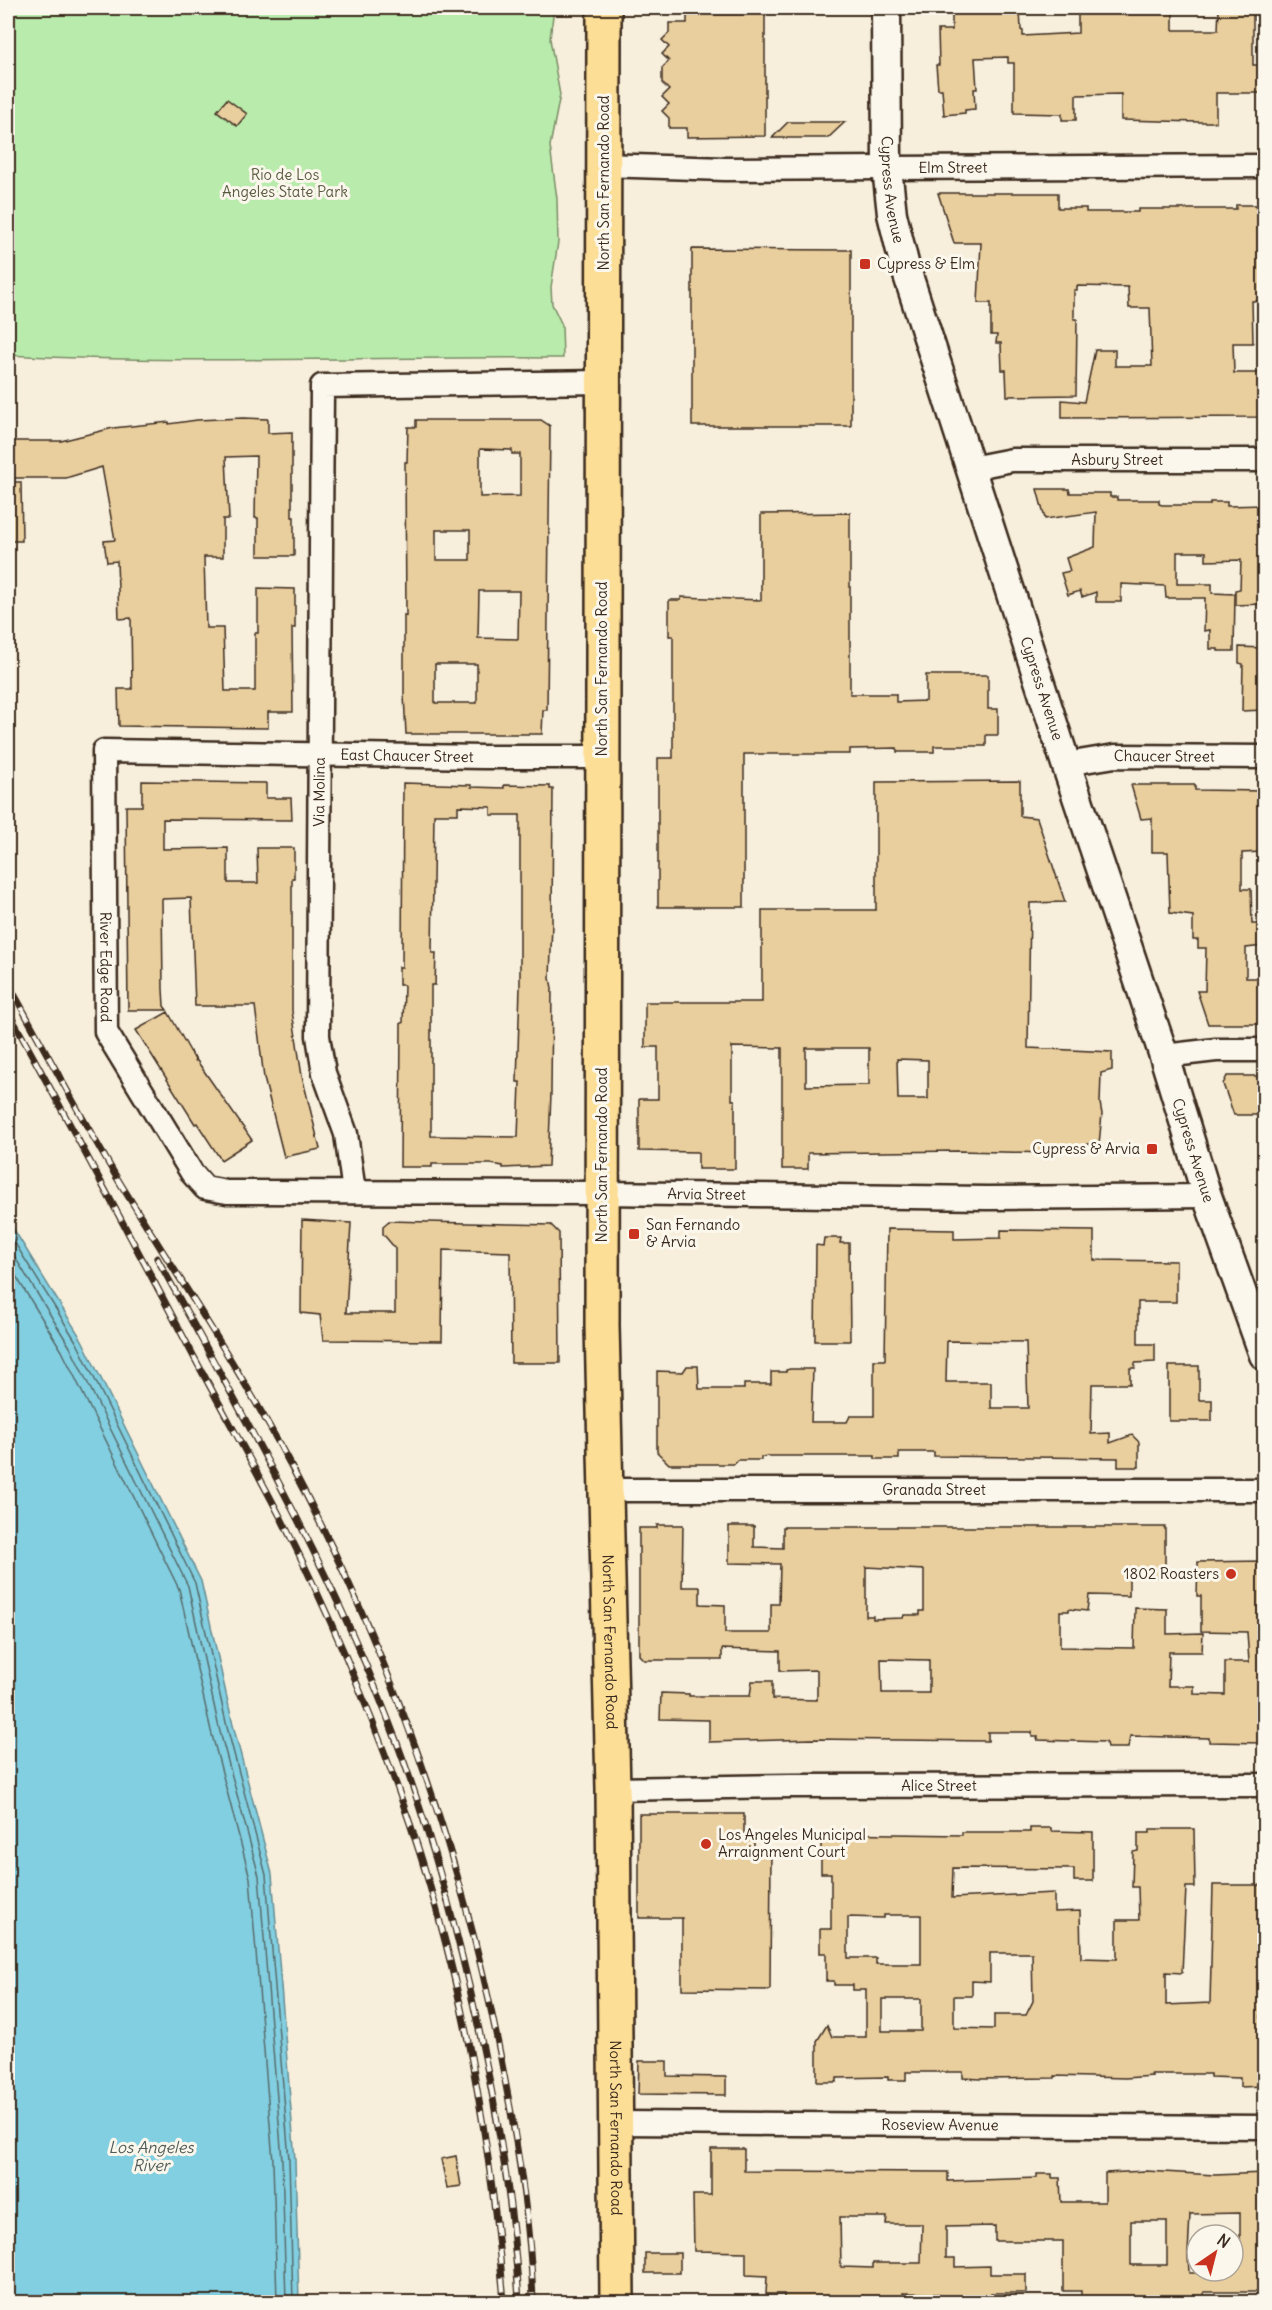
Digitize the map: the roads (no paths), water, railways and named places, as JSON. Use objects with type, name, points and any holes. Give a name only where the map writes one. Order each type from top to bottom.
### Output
[{"type":"main road","name":"North San Fernando Road","points":[[604,8],[602,1193],[613,1789],[617,2302]]},
{"type":"street","name":"Cypress Avenue","points":[[886,8],[887,168],[892,214],[904,263],[1066,764],[1164,1056],[1207,1196],[1264,1348]]},
{"type":"street","name":"Elm Street","points":[[603,165],[725,169],[1264,166]]},
{"type":"street","name":"Via Molina","points":[[354,1192],[346,1134],[324,1073],[318,1036],[322,386],[602,382]]},
{"type":"street","name":"Asbury Street","points":[[971,468],[1012,460],[1264,460]]},
{"type":"street","name":"East Chaucer Street","points":[[104,751],[602,757]]},
{"type":"street","name":"River Edge Road","points":[[104,751],[106,1032],[192,1173],[205,1188]]},
{"type":"street","name":"Chaucer Street","points":[[1066,764],[1115,756],[1264,757]]},
{"type":"street","points":[[1164,1056],[1216,1050],[1264,1050]]},
{"type":"street","name":"Arvia Street","points":[[205,1188],[227,1192],[602,1193],[987,1198],[1207,1196]]},
{"type":"street","name":"Granada Street","points":[[606,1490],[1264,1490]]},
{"type":"street","name":"Alice Street","points":[[613,1789],[791,1786],[1264,1785]]},
{"type":"street","name":"Roseview Avenue","points":[[616,2123],[1264,2127]]},
{"type":"water","name":"Los Angeles River","points":[[8,1220],[82,1340],[201,1581],[233,1725],[272,1874],[295,2160],[299,2302],[8,2302]]},
{"type":"railway","points":[[8,983],[117,1178],[227,1354],[289,1462],[361,1610],[392,1686],[447,1841],[489,2000],[519,2163],[530,2246],[533,2302]]},
{"type":"railway","points":[[8,1011],[281,1518],[345,1654],[387,1759],[421,1857],[439,1919],[469,2045],[490,2173],[504,2302]]},
{"type":"railway","points":[[157,1258],[254,1435],[315,1555],[371,1677],[409,1775],[452,1917],[485,2059],[509,2197],[519,2302]]},
{"type":"place","name":"Cypress & Elm","points":[[865,264]]},
{"type":"place","name":"Cypress & Arvia","points":[[1152,1149]]},
{"type":"place","name":"San Fernando & Arvia","points":[[634,1234]]},
{"type":"place","name":"1802 Roasters","points":[[1231,1574]]},
{"type":"place","name":"Los Angeles Municipal Arraignment Court","points":[[706,1844]]},
{"type":"park label","name":"Rio de Los Angeles State Park","points":[[285,184]]}]
